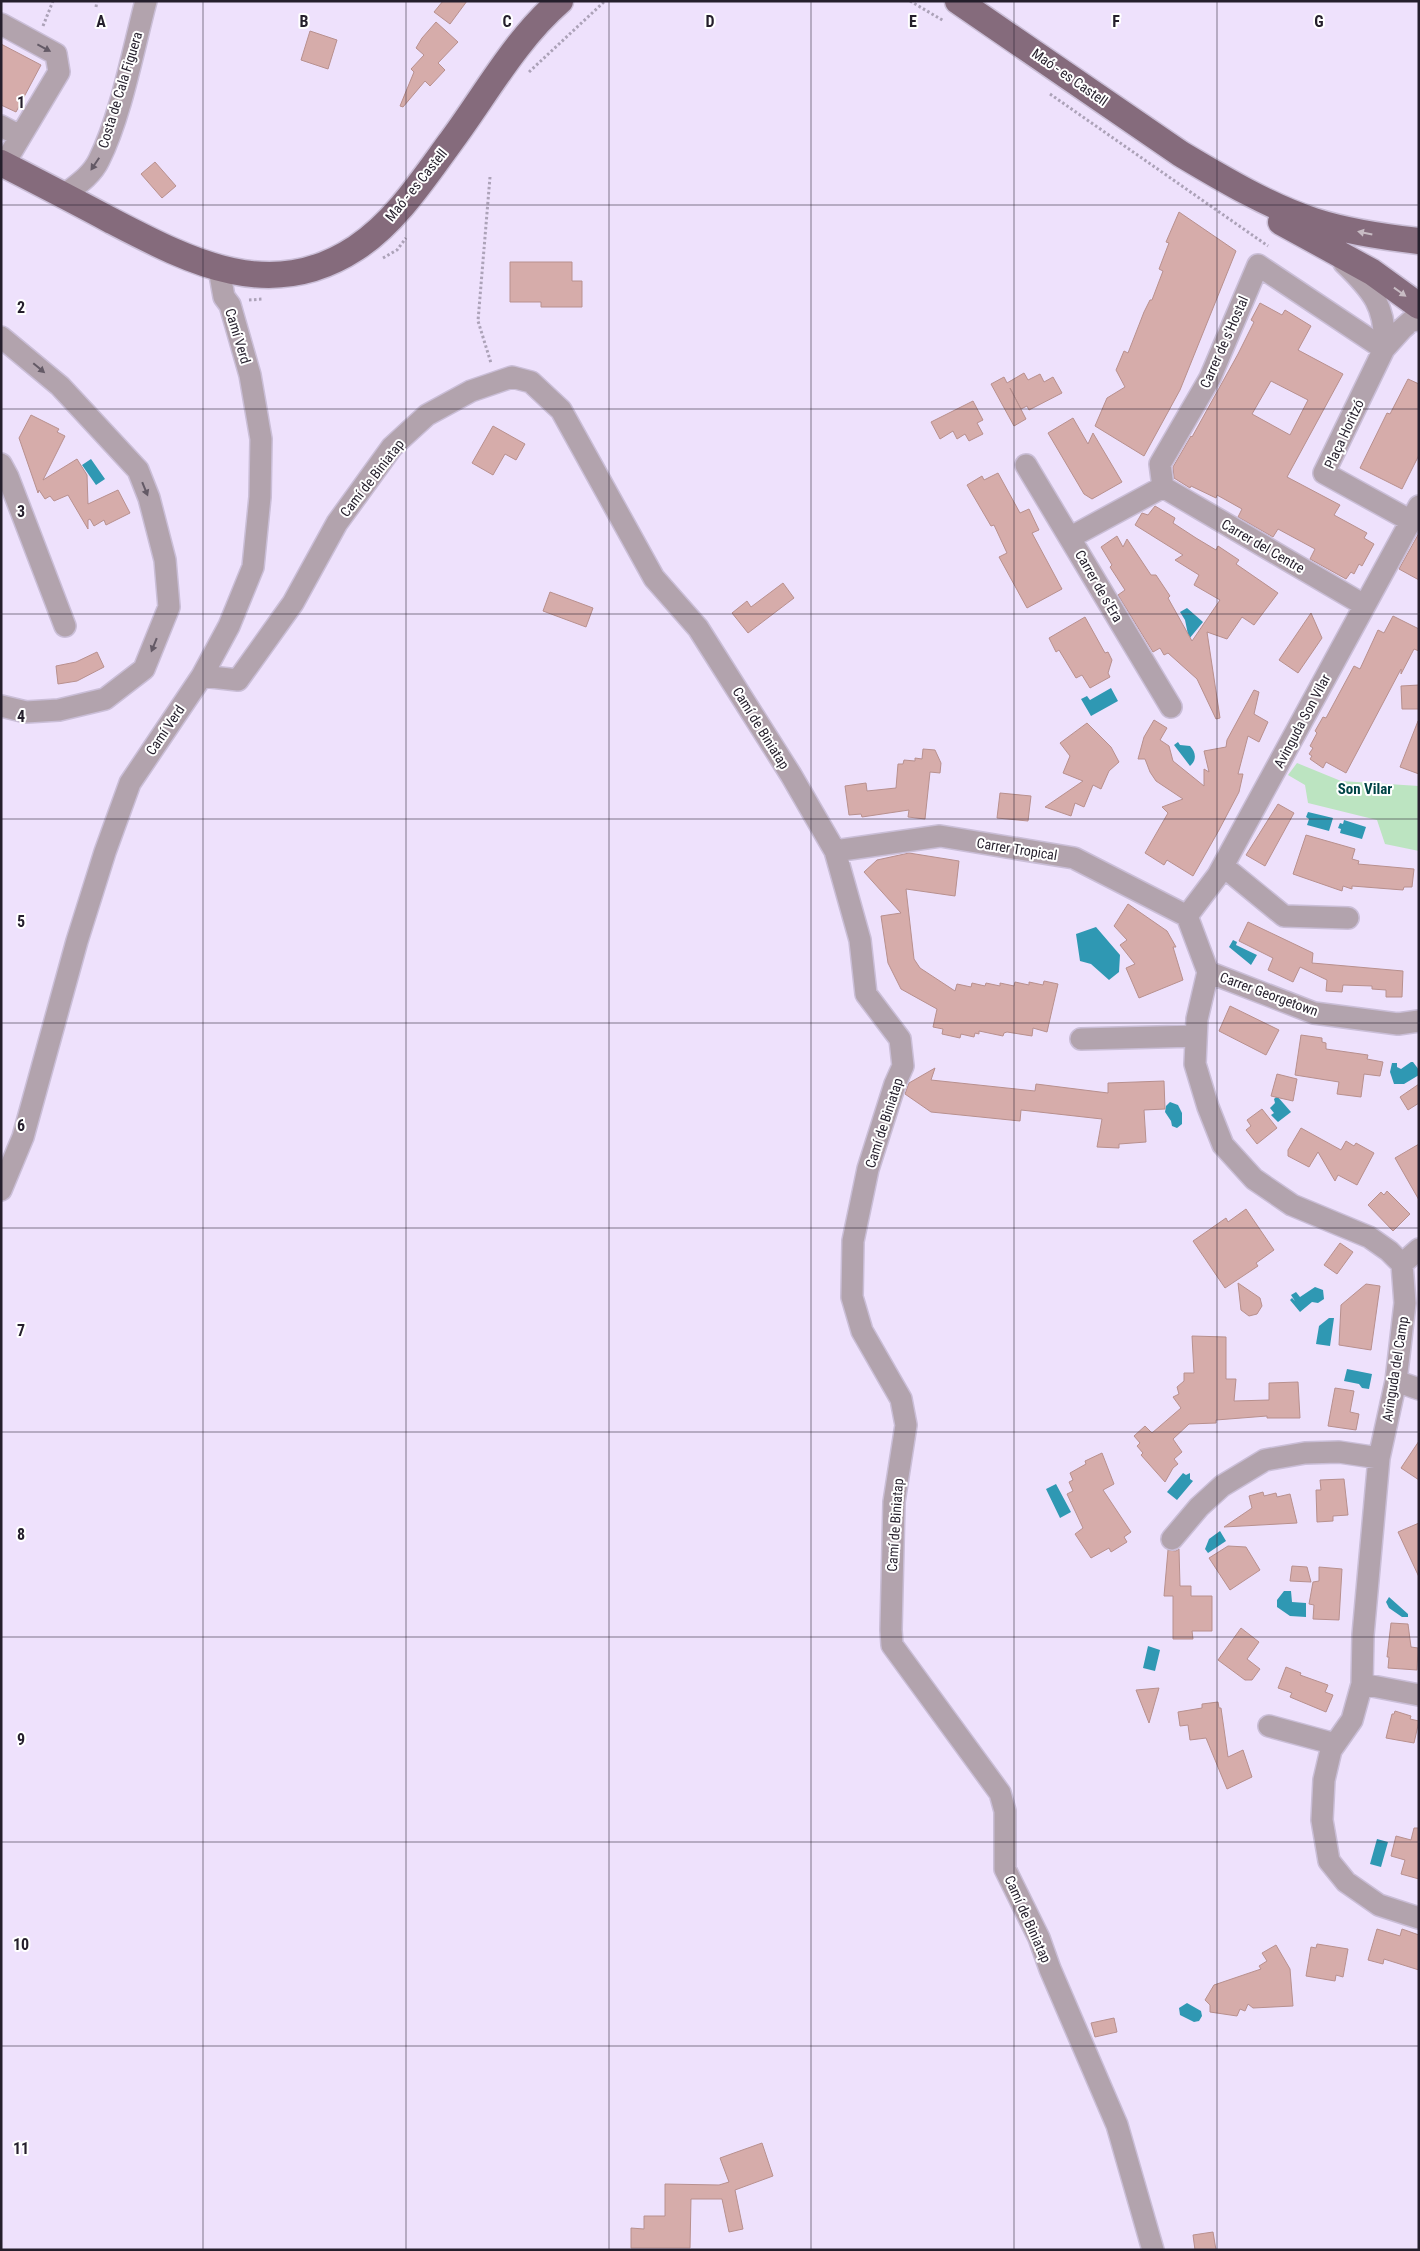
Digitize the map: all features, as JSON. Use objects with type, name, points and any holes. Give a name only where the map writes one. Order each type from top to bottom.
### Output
[{"type":"main road","name":"Maó - es Castell","points":[[2,163],[166,249],[218,269],[259,276],[294,273],[326,264],[369,238],[411,196],[530,30],[560,1]]},
{"type":"main road","name":"Maó - es Castell","points":[[953,12],[1181,154]]},
{"type":"main road","points":[[1181,154],[1233,184],[1291,212],[1369,235],[1419,241]]},
{"type":"main road","points":[[1181,154],[1214,183],[1372,272],[1419,306]]},
{"type":"street","name":"Costa de Cala Figuera","points":[[64,195],[86,177],[99,161],[114,120],[146,1]]},
{"type":"street","points":[[1,24],[56,54],[59,72],[2,163]]},
{"type":"street","points":[[1,126],[20,136]]},
{"type":"street","points":[[1328,248],[1368,286],[1378,302],[1384,321],[1384,349]]},
{"type":"street","name":"Carrer de s'Hostal","points":[[1163,487],[1160,464],[1210,378],[1258,265],[1384,349]]},
{"type":"street","name":"Camí Verd","points":[[1,1190],[23,1137],[77,942],[105,852],[130,783],[202,676],[229,626],[253,567],[260,498],[261,439],[250,374],[230,305],[224,296],[218,269]]},
{"type":"street","name":"Plaça Horitzó","points":[[1415,514],[1324,473],[1384,349],[1402,329],[1411,322],[1419,320]]},
{"type":"street","points":[[1,337],[60,386],[138,470],[149,498],[166,560],[169,607],[144,669],[105,699],[59,710],[26,712],[1,706]]},
{"type":"street","name":"Camí de Biniatap","points":[[202,676],[238,680],[293,603],[337,523],[392,447],[427,415],[471,391],[512,378],[531,382],[561,410],[654,578],[698,628],[791,775],[835,850],[860,940],[866,994],[900,1039],[903,1066],[895,1084],[868,1169],[853,1241],[852,1297],[862,1331],[901,1399],[906,1425],[894,1502],[892,1645],[1000,1793],[1005,1811],[1005,1869],[1039,1938],[1050,1969],[1117,2125],[1153,2250]]},
{"type":"street","points":[[1,464],[8,477],[65,626]]},
{"type":"street","name":"Carrer de s'Era","points":[[1026,465],[1071,537],[1171,707]]},
{"type":"street","points":[[1071,537],[1163,487]]},
{"type":"street","name":"Carrer del Centre","points":[[1163,487],[1364,605]]},
{"type":"street","name":"Avinguda Son Vilar","points":[[1187,916],[1222,866],[1415,514]]},
{"type":"street","name":"Carrer Tropical","points":[[835,850],[940,836],[1074,858],[1187,916]]},
{"type":"street","points":[[1222,866],[1284,916],[1348,918]]},
{"type":"street","points":[[1187,916],[1208,972],[1197,1018],[1195,1064],[1208,1107],[1223,1145],[1254,1179],[1292,1205],[1369,1237],[1389,1251],[1402,1264],[1419,1249]]},
{"type":"street","name":"Carrer Georgetown","points":[[1208,972],[1314,1013],[1398,1024],[1419,1021]]},
{"type":"street","points":[[1081,1039],[1196,1036]]},
{"type":"street","name":"Avinguda del Camp","points":[[1402,1264],[1405,1303],[1396,1381],[1379,1458],[1363,1635],[1362,1684],[1352,1720],[1331,1750],[1324,1780],[1322,1820],[1329,1861],[1346,1882],[1379,1904],[1419,1918]]},
{"type":"street","points":[[1396,1381],[1419,1389]]},
{"type":"street","points":[[1172,1539],[1199,1507],[1222,1486],[1265,1460],[1305,1453],[1339,1452],[1379,1458]]},
{"type":"street","points":[[1362,1684],[1419,1695]]},
{"type":"street","points":[[1269,1726],[1336,1744]]},
{"type":"path","points":[[36,44],[53,1]]},
{"type":"path","points":[[96,1],[96,7]]},
{"type":"path","points":[[526,75],[605,1]]},
{"type":"path","points":[[910,1],[953,12]]},
{"type":"path","points":[[1046,92],[1275,250]]},
{"type":"path","points":[[490,178],[478,321],[498,382]]},
{"type":"path","points":[[381,260],[396,250],[408,234]]},
{"type":"path","points":[[224,296],[252,301],[270,298]]},
{"type":"green space","points":[[1297,763],[1341,781],[1419,786],[1419,851],[1385,844],[1377,820],[1308,803],[1305,785],[1288,775]]},
{"type":"water","points":[[91,459],[105,479],[96,485],[82,465]]},
{"type":"water","points":[[1187,608],[1203,622],[1189,639],[1185,620],[1180,612]]},
{"type":"water","points":[[1111,688],[1118,701],[1091,716],[1081,699],[1087,696],[1090,700]]},
{"type":"water","points":[[1178,742],[1180,745],[1190,746],[1194,751],[1195,759],[1190,766],[1174,745]]},
{"type":"water","points":[[1308,812],[1333,818],[1329,831],[1307,825],[1309,819],[1306,817]]},
{"type":"water","points":[[1344,820],[1366,827],[1362,839],[1340,833],[1341,829],[1338,828],[1340,823],[1343,824]]},
{"type":"water","points":[[1096,927],[1120,955],[1119,972],[1109,980],[1091,964],[1080,961],[1076,934]]},
{"type":"water","points":[[1233,940],[1237,942],[1236,945],[1257,955],[1251,965],[1229,947]]},
{"type":"water","points":[[1411,1062],[1419,1070],[1419,1075],[1404,1084],[1394,1084],[1390,1072],[1392,1063],[1397,1063],[1397,1067],[1401,1069]]},
{"type":"water","points":[[1277,1096],[1291,1112],[1278,1122],[1271,1115],[1274,1113],[1270,1108],[1275,1103],[1274,1099]]},
{"type":"water","points":[[1170,1102],[1178,1105],[1182,1113],[1182,1124],[1177,1128],[1172,1126],[1165,1112],[1166,1106]]},
{"type":"water","points":[[1315,1287],[1323,1290],[1324,1299],[1318,1303],[1312,1302],[1300,1312],[1290,1300],[1292,1298],[1295,1301],[1291,1295],[1296,1292],[1300,1297]]},
{"type":"water","points":[[1329,1318],[1334,1318],[1330,1346],[1316,1344],[1319,1326]]},
{"type":"water","points":[[1347,1369],[1372,1374],[1369,1389],[1362,1388],[1359,1384],[1344,1381]]},
{"type":"water","points":[[1183,1473],[1186,1475],[1190,1473],[1190,1479],[1193,1481],[1177,1500],[1167,1492]]},
{"type":"water","points":[[1056,1484],[1071,1512],[1060,1518],[1046,1489]]},
{"type":"water","points":[[1220,1531],[1226,1541],[1208,1553],[1205,1549],[1209,1539]]},
{"type":"water","points":[[1284,1591],[1291,1591],[1292,1602],[1306,1603],[1306,1617],[1290,1616],[1277,1607],[1277,1600]]},
{"type":"water","points":[[1389,1597],[1408,1614],[1408,1617],[1402,1617],[1389,1608],[1386,1602]]},
{"type":"water","points":[[1148,1646],[1160,1650],[1155,1671],[1143,1668]]},
{"type":"water","points":[[1377,1839],[1388,1842],[1381,1867],[1370,1864]]},
{"type":"water","points":[[1187,2003],[1201,2011],[1202,2016],[1199,2021],[1194,2022],[1180,2015],[1179,2008]]},
{"type":"building","points":[[443,1],[467,1],[450,24],[434,12]]},
{"type":"building","points":[[436,22],[458,42],[438,63],[445,70],[430,86],[425,81],[403,107],[400,106],[414,72],[411,69],[424,55],[416,48]]},
{"type":"building","points":[[310,31],[337,40],[328,69],[301,60]]},
{"type":"building","points":[[1,44],[41,65],[16,112],[1,105]]},
{"type":"building","points":[[155,162],[176,186],[162,198],[141,174]]},
{"type":"building","points":[[1179,212],[1236,251],[1180,390],[1144,456],[1095,426],[1107,398],[1125,387],[1116,370],[1124,351],[1128,353],[1144,312],[1150,300],[1152,300],[1163,271],[1159,269],[1169,243],[1166,242]]},
{"type":"building","points":[[510,262],[572,262],[572,281],[582,281],[582,307],[541,307],[541,302],[510,302]]},
{"type":"building","points":[[1260,303],[1282,315],[1285,310],[1311,326],[1298,350],[1343,374],[1287,477],[1340,505],[1334,515],[1367,533],[1364,538],[1374,544],[1362,566],[1359,564],[1354,574],[1351,572],[1346,579],[1310,559],[1315,549],[1278,529],[1273,537],[1238,517],[1242,509],[1217,495],[1216,498],[1191,486],[1190,488],[1174,478],[1173,467],[1192,437],[1238,354],[1254,322],[1251,320]],"holes":[[[1271,381],[1308,400],[1290,435],[1252,414]]]},
{"type":"building","points":[[1024,373],[1028,380],[1040,374],[1044,382],[1053,377],[1062,393],[1029,410],[1027,406],[1021,409],[1010,388],[1026,419],[1014,426],[991,384],[1004,377],[1007,383]]},
{"type":"building","points":[[1408,379],[1419,384],[1419,455],[1402,489],[1360,468],[1387,413],[1390,414]]},
{"type":"building","points":[[973,401],[983,420],[977,423],[983,434],[969,441],[965,434],[957,439],[953,431],[940,439],[931,422]]},
{"type":"building","points":[[31,415],[59,429],[57,432],[65,436],[43,480],[77,459],[87,475],[88,504],[118,490],[130,513],[106,525],[104,520],[94,526],[90,519],[88,520],[88,529],[68,495],[54,501],[50,496],[45,499],[39,490],[38,493],[19,438]]},
{"type":"building","points":[[1073,418],[1088,444],[1093,433],[1122,482],[1092,499],[1084,494],[1048,433]]},
{"type":"building","points":[[493,426],[525,444],[516,460],[505,454],[493,475],[472,463]]},
{"type":"building","points":[[998,473],[1020,513],[1029,509],[1039,530],[1032,533],[1062,589],[1027,608],[999,557],[1007,553],[994,525],[991,526],[967,485],[982,476],[984,480]]},
{"type":"building","points":[[1155,506],[1175,518],[1173,523],[1196,538],[1216,550],[1218,546],[1239,560],[1236,564],[1278,593],[1254,625],[1242,617],[1227,639],[1207,632],[1220,718],[1216,719],[1197,679],[1168,653],[1164,655],[1160,648],[1153,652],[1118,595],[1125,590],[1110,567],[1112,565],[1101,547],[1117,536],[1123,547],[1127,539],[1151,575],[1156,575],[1170,596],[1168,598],[1192,641],[1220,600],[1194,585],[1199,575],[1175,560],[1183,555],[1135,525],[1142,513],[1148,515]]},
{"type":"building","points":[[1419,533],[1419,580],[1399,569]]},
{"type":"building","points":[[783,583],[794,598],[748,633],[732,613],[747,601],[751,607]]},
{"type":"building","points":[[550,592],[593,608],[586,627],[543,611]]},
{"type":"building","points":[[1311,613],[1322,638],[1298,673],[1279,660]]},
{"type":"building","points":[[1393,616],[1419,629],[1419,651],[1414,649],[1401,674],[1401,669],[1346,773],[1326,762],[1323,768],[1310,759],[1312,756],[1309,754],[1313,748],[1310,746],[1317,733],[1315,731],[1323,717],[1326,718],[1354,666],[1360,669],[1378,630],[1384,633]]},
{"type":"building","points":[[1085,617],[1105,653],[1108,652],[1112,660],[1108,673],[1110,677],[1090,688],[1082,675],[1076,678],[1059,650],[1056,652],[1049,638]]},
{"type":"building","points":[[97,652],[104,667],[77,681],[58,684],[56,666],[76,662]]},
{"type":"building","points":[[1419,685],[1419,709],[1402,709],[1401,686]]},
{"type":"building","points":[[1254,690],[1259,692],[1254,714],[1268,722],[1259,742],[1248,736],[1238,774],[1243,774],[1239,792],[1193,876],[1167,860],[1164,865],[1145,853],[1168,813],[1162,807],[1183,799],[1156,781],[1145,759],[1138,759],[1144,737],[1154,720],[1167,728],[1160,740],[1169,746],[1173,761],[1204,786],[1204,769],[1209,772],[1204,751],[1226,747],[1227,740]]},
{"type":"building","points":[[1419,721],[1419,774],[1400,767]]},
{"type":"building","points":[[1087,723],[1111,747],[1119,762],[1109,771],[1101,789],[1093,785],[1084,807],[1075,803],[1071,816],[1045,807],[1083,781],[1063,773],[1070,756],[1060,743]]},
{"type":"building","points":[[923,749],[935,750],[941,763],[940,773],[930,772],[925,819],[908,817],[909,810],[862,817],[861,814],[849,815],[845,786],[866,783],[867,791],[896,788],[898,764],[903,764],[904,760],[915,761],[915,758],[922,759]]},
{"type":"building","points":[[1000,793],[1031,796],[1028,821],[997,818]]},
{"type":"building","points":[[1278,804],[1294,813],[1265,866],[1246,855]]},
{"type":"building","points":[[1306,835],[1355,849],[1352,859],[1359,861],[1358,864],[1414,869],[1412,887],[1404,887],[1403,890],[1352,886],[1352,889],[1343,886],[1342,891],[1293,874]]},
{"type":"building","points":[[909,853],[959,861],[955,896],[906,889],[914,959],[920,968],[955,991],[957,984],[971,987],[972,983],[985,986],[986,983],[1000,986],[1000,983],[1014,986],[1015,982],[1029,985],[1029,982],[1043,985],[1044,981],[1058,984],[1047,1032],[1033,1028],[1032,1036],[1007,1032],[1003,1036],[979,1031],[979,1034],[975,1033],[974,1037],[961,1034],[960,1038],[942,1034],[943,1029],[933,1027],[937,1009],[901,989],[888,963],[881,916],[901,913],[864,872],[877,860]]},
{"type":"building","points":[[1128,904],[1167,931],[1176,947],[1173,947],[1183,980],[1139,998],[1126,968],[1135,964],[1120,945],[1127,940],[1114,926]]},
{"type":"building","points":[[1248,922],[1313,953],[1312,963],[1403,971],[1402,997],[1386,997],[1386,990],[1372,989],[1372,986],[1343,985],[1342,992],[1326,991],[1327,980],[1300,967],[1293,982],[1268,970],[1273,958],[1239,941]]},
{"type":"building","points":[[1230,1006],[1279,1030],[1266,1055],[1219,1031]]},
{"type":"building","points":[[1301,1035],[1322,1038],[1322,1042],[1326,1043],[1326,1049],[1368,1055],[1367,1059],[1383,1062],[1380,1076],[1364,1074],[1361,1097],[1337,1094],[1339,1082],[1295,1075]]},
{"type":"building","points":[[935,1068],[931,1080],[1035,1091],[1036,1084],[1108,1093],[1108,1083],[1164,1081],[1165,1109],[1144,1110],[1146,1142],[1119,1144],[1119,1148],[1097,1147],[1102,1119],[1021,1110],[1020,1121],[931,1112],[905,1094],[909,1083]]},
{"type":"building","points":[[1277,1074],[1297,1079],[1293,1101],[1271,1096]]},
{"type":"building","points":[[1419,1084],[1419,1103],[1408,1110],[1400,1097]]},
{"type":"building","points":[[1262,1109],[1277,1128],[1257,1144],[1246,1130],[1251,1126],[1247,1120]]},
{"type":"building","points":[[1301,1128],[1341,1150],[1346,1141],[1354,1146],[1356,1143],[1374,1153],[1357,1185],[1338,1175],[1335,1181],[1318,1152],[1309,1167],[1288,1156],[1288,1150]]},
{"type":"building","points":[[1419,1144],[1419,1200],[1395,1158]]},
{"type":"building","points":[[1387,1191],[1410,1214],[1393,1231],[1368,1205],[1381,1192],[1384,1195]]},
{"type":"building","points":[[1246,1209],[1274,1250],[1256,1263],[1258,1266],[1225,1288],[1193,1241],[1226,1218],[1228,1222]]},
{"type":"building","points":[[1340,1243],[1353,1252],[1337,1274],[1324,1265]]},
{"type":"building","points":[[1238,1283],[1260,1298],[1262,1306],[1257,1314],[1249,1316],[1241,1310]]},
{"type":"building","points":[[1366,1284],[1380,1286],[1371,1350],[1339,1345],[1341,1305]]},
{"type":"building","points":[[1192,1336],[1226,1337],[1226,1379],[1236,1379],[1234,1401],[1269,1400],[1269,1383],[1298,1382],[1300,1418],[1267,1418],[1267,1416],[1216,1420],[1216,1423],[1189,1424],[1173,1439],[1182,1452],[1174,1459],[1178,1464],[1173,1468],[1165,1482],[1141,1455],[1143,1453],[1137,1446],[1140,1443],[1134,1436],[1145,1426],[1152,1433],[1181,1408],[1173,1397],[1179,1394],[1177,1387],[1184,1381],[1184,1373],[1194,1373]]},
{"type":"building","points":[[1335,1388],[1354,1391],[1350,1412],[1359,1414],[1356,1430],[1328,1426]]},
{"type":"building","points":[[1419,1441],[1419,1480],[1401,1468]]},
{"type":"building","points":[[1102,1453],[1114,1484],[1103,1490],[1131,1532],[1124,1537],[1127,1542],[1111,1552],[1109,1548],[1091,1558],[1075,1534],[1083,1528],[1067,1494],[1073,1491],[1069,1482],[1073,1480],[1070,1473],[1086,1464],[1085,1461]]},
{"type":"building","points":[[1344,1479],[1348,1515],[1333,1516],[1333,1521],[1317,1522],[1316,1490],[1321,1490],[1320,1480]]},
{"type":"building","points":[[1263,1492],[1264,1496],[1276,1493],[1277,1497],[1290,1494],[1297,1523],[1224,1527],[1252,1508],[1249,1496]]},
{"type":"building","points":[[1419,1523],[1419,1577],[1398,1532]]},
{"type":"building","points":[[1228,1546],[1246,1547],[1260,1570],[1230,1590],[1209,1558]]},
{"type":"building","points":[[1179,1549],[1180,1586],[1191,1586],[1191,1596],[1212,1596],[1212,1631],[1192,1631],[1193,1639],[1173,1639],[1173,1596],[1164,1596],[1168,1550],[1176,1551]]},
{"type":"building","points":[[1292,1566],[1307,1567],[1311,1582],[1290,1581]]},
{"type":"building","points":[[1319,1567],[1342,1569],[1339,1620],[1313,1619],[1314,1605],[1309,1604],[1313,1582],[1319,1581]]},
{"type":"building","points":[[1391,1623],[1408,1624],[1411,1647],[1418,1648],[1417,1670],[1388,1668],[1389,1657],[1387,1657]]},
{"type":"building","points":[[1241,1628],[1259,1642],[1247,1659],[1260,1669],[1252,1680],[1245,1680],[1218,1660]]},
{"type":"building","points":[[1286,1667],[1301,1673],[1300,1675],[1328,1685],[1325,1692],[1333,1695],[1326,1712],[1290,1697],[1292,1693],[1278,1688]]},
{"type":"building","points":[[1159,1688],[1149,1723],[1136,1690]]},
{"type":"building","points":[[1218,1702],[1219,1708],[1221,1708],[1228,1757],[1243,1750],[1252,1777],[1227,1789],[1206,1738],[1190,1740],[1188,1725],[1180,1726],[1178,1712],[1202,1708],[1202,1704]]},
{"type":"building","points":[[1395,1711],[1411,1716],[1410,1719],[1419,1721],[1414,1743],[1386,1738],[1392,1714]]},
{"type":"building","points":[[1414,1828],[1419,1828],[1419,1879],[1401,1874],[1405,1860],[1391,1856],[1396,1836],[1411,1840]]},
{"type":"building","points":[[1377,1929],[1400,1936],[1402,1929],[1419,1935],[1419,1970],[1384,1959],[1383,1964],[1368,1960]]},
{"type":"building","points":[[1317,1944],[1348,1949],[1343,1977],[1336,1975],[1335,1981],[1306,1976],[1311,1947],[1316,1948]]},
{"type":"building","points":[[1276,1945],[1290,1969],[1293,2006],[1253,2008],[1248,2004],[1245,2011],[1240,2009],[1237,2016],[1210,2012],[1210,2005],[1205,2000],[1214,1985],[1261,1969],[1259,1966],[1267,1961],[1262,1953]]},
{"type":"building","points":[[1114,2018],[1117,2032],[1095,2037],[1091,2023]]},
{"type":"building","points":[[762,2143],[773,2176],[735,2190],[743,2229],[729,2232],[722,2199],[691,2199],[690,2248],[631,2248],[631,2228],[644,2229],[644,2216],[665,2216],[665,2184],[719,2185],[729,2182],[720,2158]]},
{"type":"building","points":[[1213,2232],[1216,2250],[1195,2250],[1193,2235]]},
{"type":"district","name":"Son Vilar","points":[[1365,789]]}]
